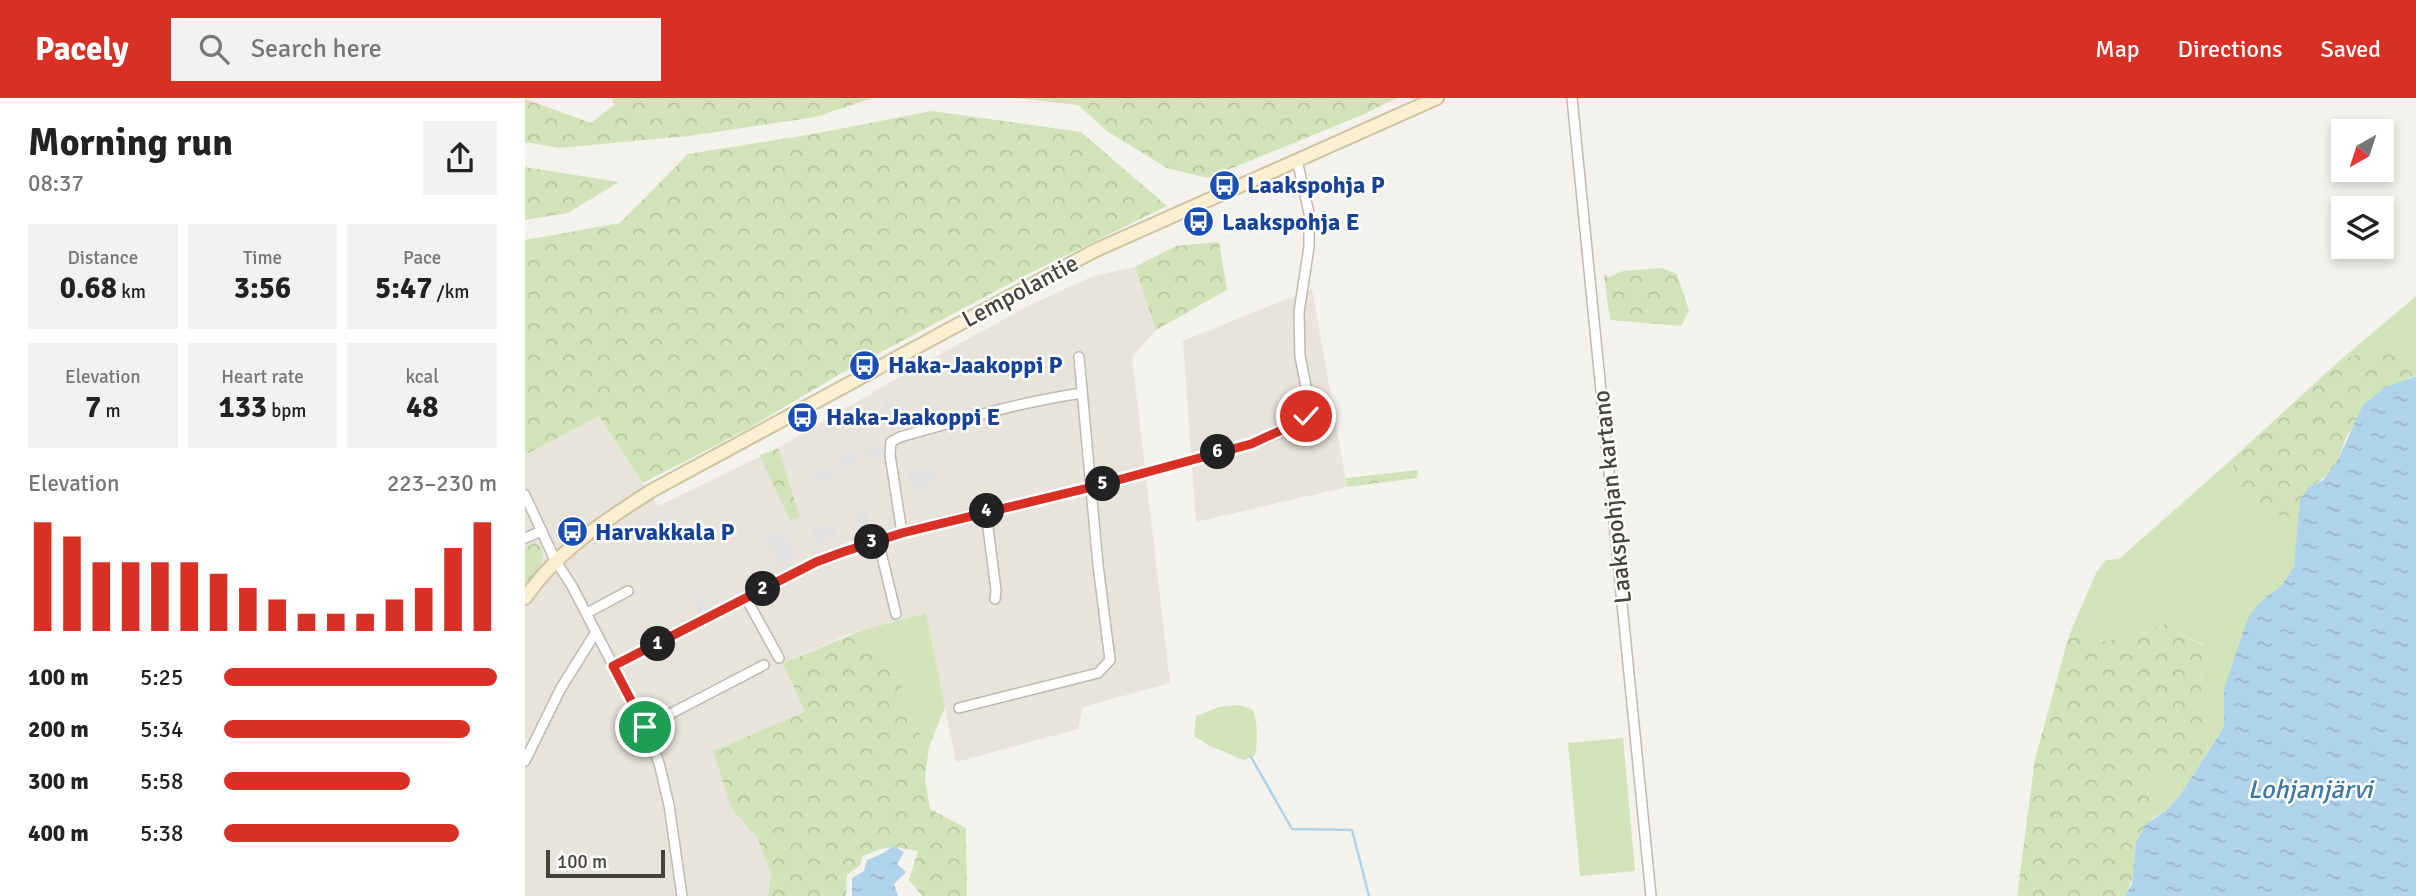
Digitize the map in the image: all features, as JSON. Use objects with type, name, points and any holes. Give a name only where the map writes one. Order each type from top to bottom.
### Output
[{"type":"street","name":"Lempolantie","points":[[525,598],[555,560],[605,521],[651,491],[1094,251],[1437,98]]},
{"type":"street","name":"Laakspohjan kartano","points":[[1572,98],[1651,896]]},
{"type":"street","points":[[613,666],[816,562],[902,533],[1092,487],[1251,444],[1297,423],[1306,416],[1309,402],[1300,356],[1299,312],[1309,247],[1309,213],[1297,160]]},
{"type":"street","points":[[959,708],[1098,673],[1110,660],[1098,565],[1079,357]]},
{"type":"street","points":[[902,533],[890,455],[891,442],[900,437],[986,413],[1051,397],[1081,393]]},
{"type":"street","points":[[525,495],[555,560],[587,613],[645,727],[659,764],[669,805],[682,896]]},
{"type":"street","points":[[986,512],[995,599]]},
{"type":"street","points":[[525,538],[542,531]]},
{"type":"street","points":[[878,540],[896,614]]},
{"type":"street","points":[[587,613],[628,591]]},
{"type":"street","points":[[747,598],[779,658]]},
{"type":"street","points":[[525,761],[561,688],[596,632]]},
{"type":"street","points":[[645,727],[764,665]]},
{"type":"shaded area","points":[[1135,267],[1156,330],[1132,357],[1170,683],[1083,707],[1078,729],[956,762],[926,613],[849,634],[783,663],[806,712],[732,809],[757,838],[771,873],[768,896],[525,896],[525,455],[599,416],[658,506],[778,448],[1026,307],[1093,276]]},
{"type":"shaded area","points":[[1312,289],[1347,487],[1196,522],[1183,341]]},
{"type":"shaded area","points":[[892,398],[897,427],[888,429],[883,400]]},
{"type":"shaded area","points":[[881,445],[884,455],[842,468],[839,457]]},
{"type":"shaded area","points":[[936,465],[940,484],[912,491],[907,472]]},
{"type":"shaded area","points":[[837,466],[840,476],[815,484],[812,474]]},
{"type":"shaded area","points":[[666,510],[675,524],[655,535],[647,521]]},
{"type":"shaded area","points":[[866,511],[871,531],[859,534],[854,514]]},
{"type":"shaded area","points":[[826,523],[828,529],[834,527],[838,538],[818,546],[811,529]]},
{"type":"shaded area","points":[[677,527],[682,535],[662,547],[657,538]]},
{"type":"shaded area","points":[[783,529],[798,557],[792,560],[795,566],[782,573],[764,539]]},
{"type":"shaded area","points":[[695,584],[709,611],[700,615],[686,589]]},
{"type":"green space","points":[[612,98],[872,98],[816,117],[689,136],[559,148],[525,142],[525,99],[591,123],[614,105]]},
{"type":"green space","points":[[1016,98],[1397,98],[1208,178],[1167,168],[1107,131],[1078,105]]},
{"type":"green space","points":[[932,111],[1081,132],[1167,206],[1026,275],[840,374],[749,428],[643,483],[599,416],[525,455],[525,240],[620,223],[688,154]]},
{"type":"green space","points":[[525,167],[619,182],[568,213],[525,220]]},
{"type":"green space","points":[[1219,242],[1227,290],[1156,330],[1135,267],[1176,246]]},
{"type":"green space","points":[[1662,268],[1677,274],[1689,311],[1681,326],[1610,320],[1604,274],[1609,277],[1623,271]]},
{"type":"green space","points":[[2416,296],[2416,355],[2385,342],[2337,363]]},
{"type":"green space","points":[[2385,342],[2416,355],[2416,376],[2410,377],[2350,431],[2335,466],[2303,497],[2300,516],[2281,516],[2243,499],[2231,460],[2337,363]]},
{"type":"green space","points":[[778,448],[800,517],[790,521],[760,455]]},
{"type":"green space","points":[[2231,460],[2244,499],[2281,516],[2300,516],[2294,566],[2282,585],[2259,603],[2224,727],[2208,751],[2201,687],[2203,645],[2165,624],[2128,638],[2101,641],[2076,619],[2097,571],[2106,560],[2119,559]]},
{"type":"green space","points":[[1418,470],[1417,478],[1347,487],[1346,478]]},
{"type":"green space","points":[[534,543],[542,547],[542,563],[525,587],[525,548]]},
{"type":"green space","points":[[926,613],[945,707],[929,747],[911,720],[900,679],[863,630]]},
{"type":"green space","points":[[2076,619],[2101,641],[2128,638],[2165,624],[2203,646],[2201,687],[2208,751],[2180,795],[2178,772],[2145,775],[2153,818],[2140,837],[2130,886],[2125,896],[2017,896],[2035,759]]},
{"type":"green space","points":[[863,630],[900,679],[911,720],[929,747],[925,778],[930,809],[966,828],[967,896],[922,896],[909,880],[918,851],[896,847],[884,848],[863,856],[860,865],[847,875],[846,896],[768,896],[771,873],[757,838],[732,809],[713,751],[805,712],[783,663]]},
{"type":"green space","points":[[1239,705],[1253,710],[1257,726],[1255,756],[1243,760],[1194,736],[1196,716],[1219,707]]},
{"type":"green space","points":[[1623,738],[1635,871],[1580,876],[1568,743]]},
{"type":"green space","points":[[2178,772],[2180,795],[2168,809],[2153,818],[2145,775]]},
{"type":"water","name":"Lohjanjärvi","points":[[2416,376],[2416,896],[2125,896],[2132,884],[2136,843],[2146,824],[2168,809],[2180,795],[2224,727],[2224,689],[2247,620],[2259,603],[2282,585],[2294,566],[2300,500],[2308,488],[2323,480],[2336,464],[2363,405],[2384,388]]},
{"type":"water","points":[[893,846],[904,852],[897,864],[906,872],[894,884],[898,896],[852,896],[852,878],[864,871],[867,860]]},
{"type":"waterway","points":[[1251,757],[1292,829],[1352,830],[1369,896]]},
{"type":"place","name":"Laakspohja P","points":[[1224,185]]},
{"type":"place","name":"Laakspohja E","points":[[1199,222]]},
{"type":"place","name":"Haka-Jaakoppi P","points":[[865,365]]},
{"type":"place","name":"Haka-Jaakoppi E","points":[[803,417]]},
{"type":"place","name":"Harvakkala P","points":[[572,532]]},
{"type":"route","points":[[645,727],[613,666],[816,562],[878,540],[1251,444],[1297,423],[1306,416]]}]
